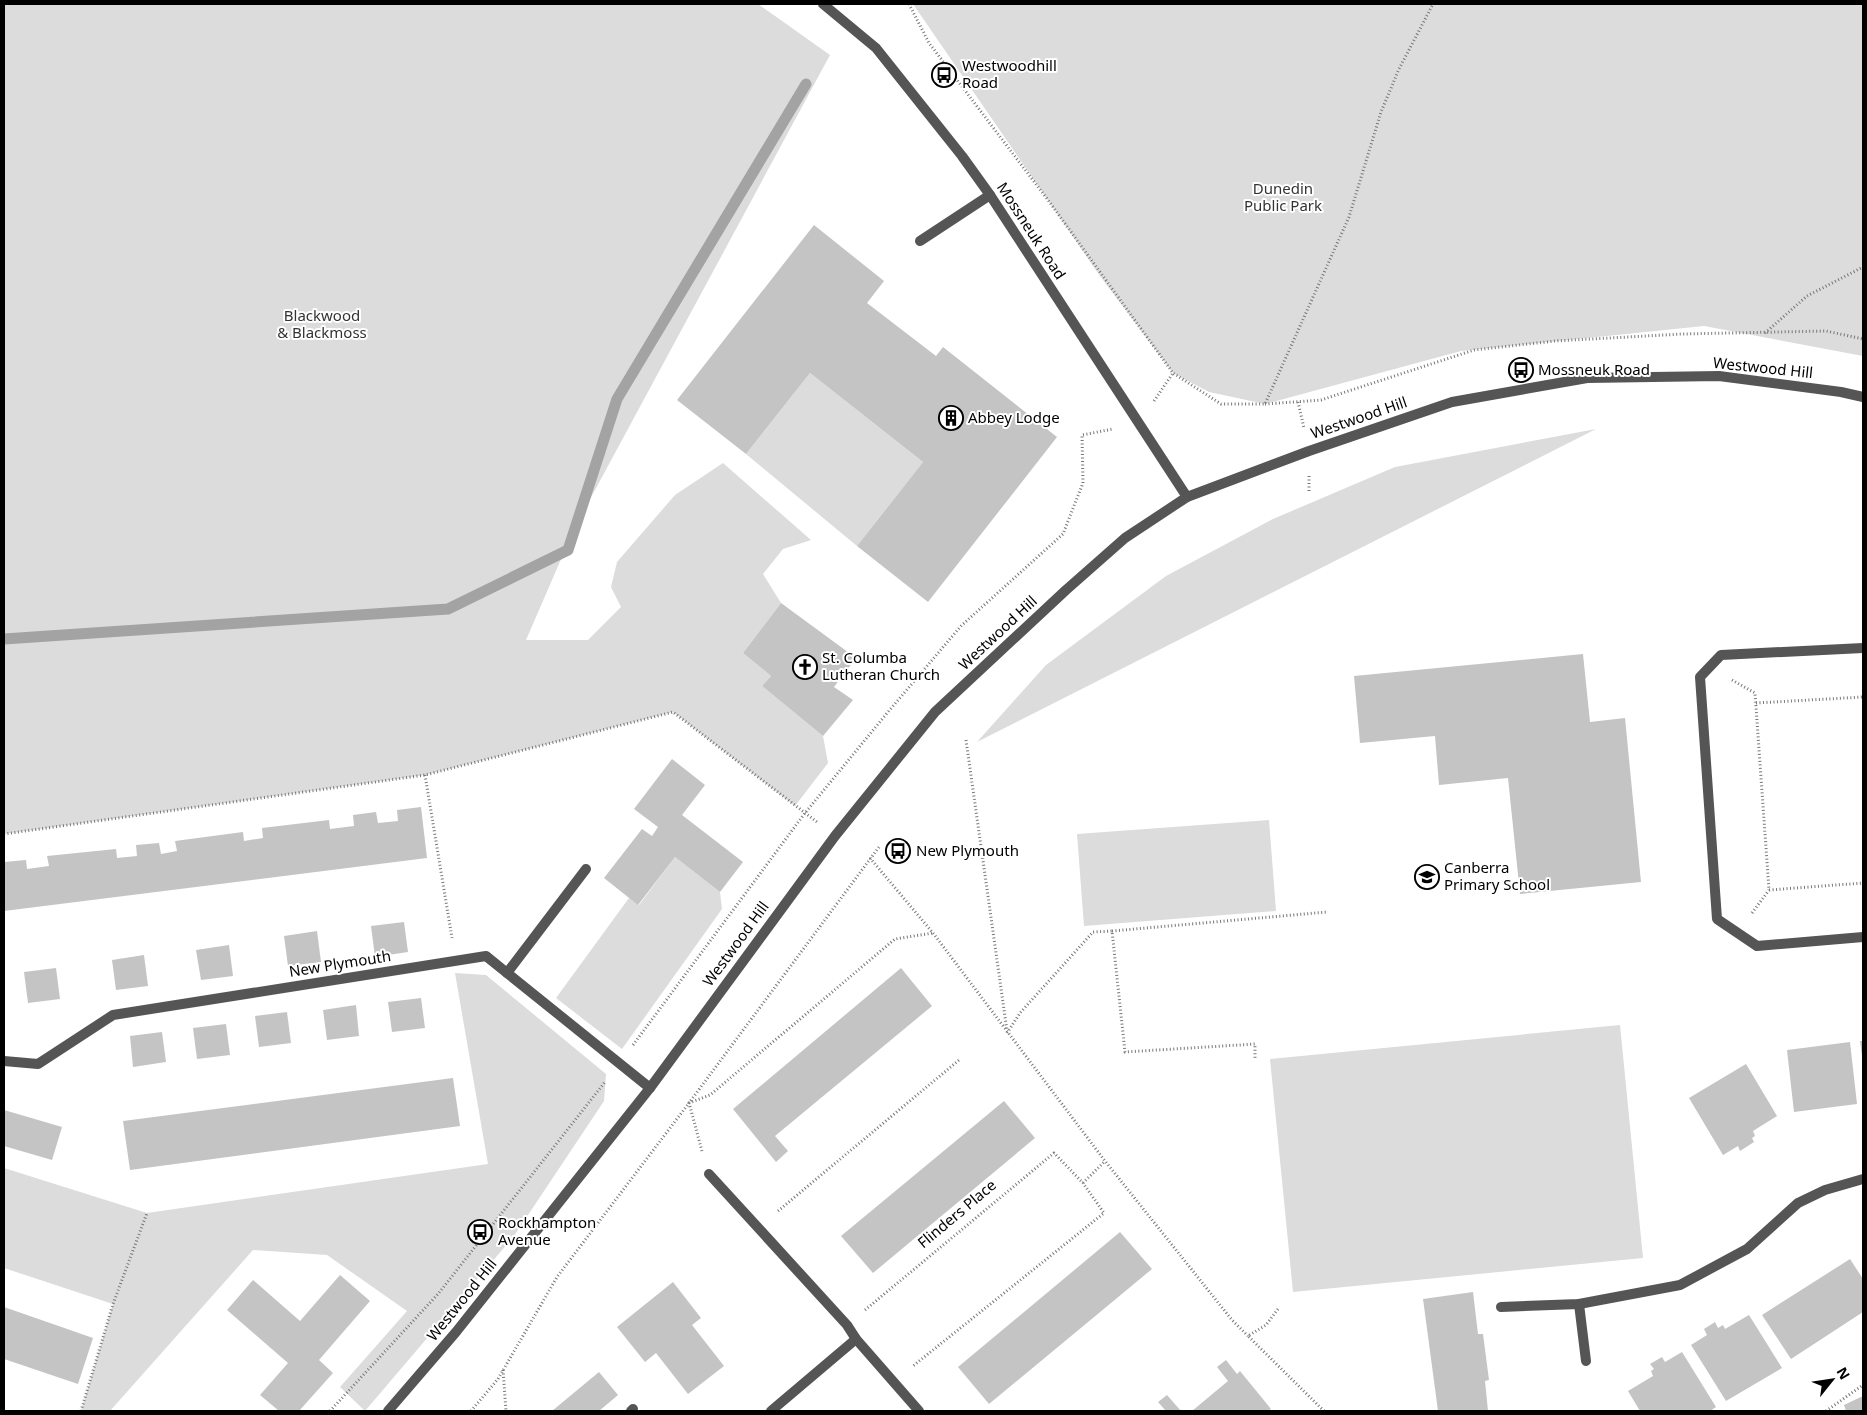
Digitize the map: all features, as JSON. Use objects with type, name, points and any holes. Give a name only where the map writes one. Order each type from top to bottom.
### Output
[{"type":"street","name":"Mossneuk Road","points":[[823,4],[876,48],[962,156],[990,195],[1187,497]]},
{"type":"street","points":[[920,241],[990,195]]},
{"type":"street","name":"Westwood Hill","points":[[388,1411],[456,1332],[650,1088],[835,836],[935,712],[1125,538],[1187,497],[1309,451],[1452,402],[1588,378],[1719,376],[1841,392],[1863,397]]},
{"type":"street","points":[[1863,648],[1721,655],[1700,677],[1717,919],[1757,946],[1863,938]]},
{"type":"street","points":[[507,973],[586,868]]},
{"type":"street","name":"New Plymouth","points":[[4,1061],[38,1064],[113,1015],[486,956],[650,1088]]},
{"type":"street","points":[[709,1174],[847,1325],[856,1339],[919,1411]]},
{"type":"street","points":[[1501,1308],[1579,1304],[1680,1285],[1747,1249],[1798,1202],[1825,1190],[1863,1179]]},
{"type":"street","points":[[1579,1304],[1586,1361]]},
{"type":"street","points":[[770,1411],[856,1339]]},
{"type":"path","points":[[909,4],[928,43],[1048,200],[1173,373],[1221,404],[1265,404],[1321,400],[1474,350],[1555,341],[1682,334],[1765,334],[1826,331],[1863,339]]},
{"type":"path","points":[[1265,404],[1349,217],[1381,112],[1399,68],[1433,4]]},
{"type":"path","points":[[1765,334],[1807,296],[1863,267]]},
{"type":"path","points":[[330,1411],[438,1294],[620,1063],[805,813],[961,626],[1063,534],[1083,483],[1082,435],[1139,424],[1173,373]]},
{"type":"path","points":[[1710,666],[1755,693],[1769,890],[1863,883]]},
{"type":"path","points":[[1756,703],[1863,698]]},
{"type":"path","points":[[4,834],[425,775],[673,712],[835,836]]},
{"type":"path","points":[[966,740],[1007,1033]]},
{"type":"path","points":[[425,775],[455,961]]},
{"type":"path","points":[[471,1411],[503,1370],[557,1277],[689,1104],[879,847]]},
{"type":"path","points":[[870,858],[933,933],[1105,1161],[1226,1312],[1324,1411]]},
{"type":"path","points":[[1007,1033],[1020,1013],[1093,932],[1327,912]]},
{"type":"path","points":[[1112,930],[1125,1052],[1255,1044],[1255,1060]]},
{"type":"path","points":[[689,1104],[710,1095],[895,939],[933,933]]},
{"type":"path","points":[[778,1211],[959,1060]]},
{"type":"path","points":[[689,1104],[709,1174]]},
{"type":"path","name":"Flinders Place","points":[[847,1325],[1054,1153],[1083,1183],[1104,1213],[894,1381]]},
{"type":"path","points":[[1083,1183],[1105,1161]]},
{"type":"path","points":[[81,1411],[113,1304],[147,1213]]},
{"type":"path","points":[[1248,1336],[1266,1325],[1278,1309]]},
{"type":"path","points":[[503,1370],[506,1411]]},
{"type":"path","points":[[1826,1411],[1863,1385]]},
{"type":"green space","name":"Blackwood & Blackmoss","points":[[4,4],[758,4],[830,55],[575,527],[526,640],[588,640],[621,607],[611,587],[617,562],[675,495],[723,463],[811,540],[783,549],[763,574],[781,603],[743,653],[771,676],[762,686],[823,736],[828,763],[795,806],[673,712],[425,775],[4,834]]},
{"type":"green space","name":"Dunedin Public Park","points":[[913,4],[1863,4],[1863,356],[1704,326],[1461,351],[1265,404],[1209,392],[1173,373],[1100,276]]},
{"type":"green space","points":[[810,373],[923,462],[857,546],[746,454]]},
{"type":"green space","points":[[1596,429],[977,742],[1046,665],[1166,576],[1273,519],[1395,467]]},
{"type":"green space","points":[[1269,820],[1276,911],[1084,926],[1077,834]]},
{"type":"green space","points":[[675,857],[720,892],[722,909],[622,1049],[556,998],[629,898],[639,905]]},
{"type":"green space","points":[[455,973],[486,975],[606,1074],[604,1101],[514,1236],[365,1411],[340,1387],[407,1311],[327,1255],[253,1250],[110,1411],[81,1411],[113,1304],[4,1268],[4,1168],[147,1213],[488,1164]]},
{"type":"green space","points":[[1620,1025],[1643,1258],[1293,1292],[1270,1059]]},
{"type":"building","name":"Abbey Lodge","points":[[814,225],[884,281],[867,303],[936,356],[943,347],[1057,437],[928,602],[857,546],[923,462],[810,373],[746,454],[677,400]]},
{"type":"building","name":"St. Columba Lutheran Church","points":[[781,603],[856,658],[834,687],[853,700],[823,736],[762,686],[771,676],[743,653]]},
{"type":"building","points":[[1583,654],[1590,722],[1625,718],[1641,882],[1520,894],[1508,778],[1439,785],[1435,736],[1360,743],[1354,676]]},
{"type":"building","points":[[672,759],[705,785],[682,815],[743,862],[720,892],[675,857],[638,905],[604,878],[642,829],[652,836],[658,827],[634,809]]},
{"type":"building","points":[[421,807],[427,858],[4,911],[4,862],[26,860],[27,869],[49,866],[47,856],[116,849],[117,858],[137,856],[136,845],[159,843],[161,854],[177,851],[175,841],[243,832],[244,841],[263,838],[262,828],[329,820],[330,829],[354,826],[353,815],[376,812],[378,823],[398,821],[397,810]]},
{"type":"building","points":[[404,922],[408,952],[375,957],[371,926]]},
{"type":"building","points":[[317,931],[321,962],[288,966],[284,936]]},
{"type":"building","points":[[229,945],[233,976],[201,980],[196,950]]},
{"type":"building","points":[[144,955],[148,986],[116,990],[112,960]]},
{"type":"building","points":[[56,968],[60,999],[28,1003],[24,972]]},
{"type":"building","points":[[901,968],[932,1006],[775,1136],[788,1151],[776,1162],[733,1109]]},
{"type":"building","points":[[421,998],[425,1028],[392,1032],[388,1002]]},
{"type":"building","points":[[356,1005],[359,1036],[327,1040],[323,1010]]},
{"type":"building","points":[[287,1012],[291,1043],[259,1047],[255,1016]]},
{"type":"building","points":[[226,1024],[230,1055],[197,1059],[193,1028]]},
{"type":"building","points":[[162,1032],[166,1062],[133,1067],[130,1036]]},
{"type":"building","points":[[1860,1041],[1863,1041],[1863,1056],[1862,1056]]},
{"type":"building","points":[[1850,1042],[1857,1104],[1794,1112],[1787,1050]]},
{"type":"building","points":[[1746,1064],[1777,1116],[1753,1131],[1755,1136],[1752,1138],[1754,1142],[1740,1151],[1738,1146],[1723,1155],[1689,1098]]},
{"type":"building","points":[[453,1078],[460,1126],[130,1170],[123,1121]]},
{"type":"building","points":[[1004,1101],[1035,1138],[873,1273],[841,1236]]},
{"type":"building","points":[[4,1110],[62,1127],[52,1160],[4,1146]]},
{"type":"building","points":[[1120,1232],[1152,1269],[989,1404],[958,1367]]},
{"type":"building","points":[[1850,1259],[1863,1279],[1863,1312],[1791,1359],[1762,1315]]},
{"type":"building","points":[[340,1275],[370,1301],[319,1360],[333,1373],[299,1411],[279,1411],[260,1395],[288,1363],[227,1310],[253,1280],[300,1321]]},
{"type":"building","points":[[673,1282],[701,1318],[692,1325],[724,1366],[688,1394],[656,1353],[645,1362],[617,1327]]},
{"type":"building","points":[[1473,1292],[1478,1334],[1483,1334],[1489,1380],[1485,1381],[1488,1411],[1438,1411],[1423,1299]]},
{"type":"building","points":[[4,1307],[93,1338],[78,1384],[4,1359]]},
{"type":"building","points":[[1749,1315],[1782,1368],[1726,1401],[1691,1345],[1707,1335],[1704,1329],[1715,1322],[1718,1328],[1723,1325],[1725,1329]]},
{"type":"building","points":[[1682,1352],[1716,1407],[1710,1411],[1640,1411],[1628,1391],[1653,1376],[1651,1371],[1654,1369],[1650,1364],[1662,1357],[1665,1362]]},
{"type":"building","points":[[1226,1360],[1237,1374],[1240,1371],[1271,1409],[1268,1411],[1192,1411],[1228,1381],[1217,1367]]},
{"type":"building","points":[[599,1372],[618,1395],[599,1411],[552,1411]]},
{"type":"building","points":[[1167,1395],[1181,1411],[1166,1411],[1158,1402]]},
{"type":"building","points":[[1863,1396],[1863,1411],[1846,1411],[1844,1405]]},
{"type":"waterway","points":[[4,639],[448,609],[568,550],[617,399],[806,84]]},
{"type":"place","name":"Westwoodhill Road","points":[[944,75]]},
{"type":"place","name":"Mossneuk Road","points":[[1521,370]]},
{"type":"place","name":"Abbey Lodge","points":[[951,418]]},
{"type":"place","name":"St. Columba Lutheran Church","points":[[805,667]]},
{"type":"place","name":"New Plymouth","points":[[898,851]]},
{"type":"place","name":"Canberra Primary School","points":[[1427,877]]},
{"type":"place","name":"Rockhampton Avenue","points":[[480,1232]]}]
